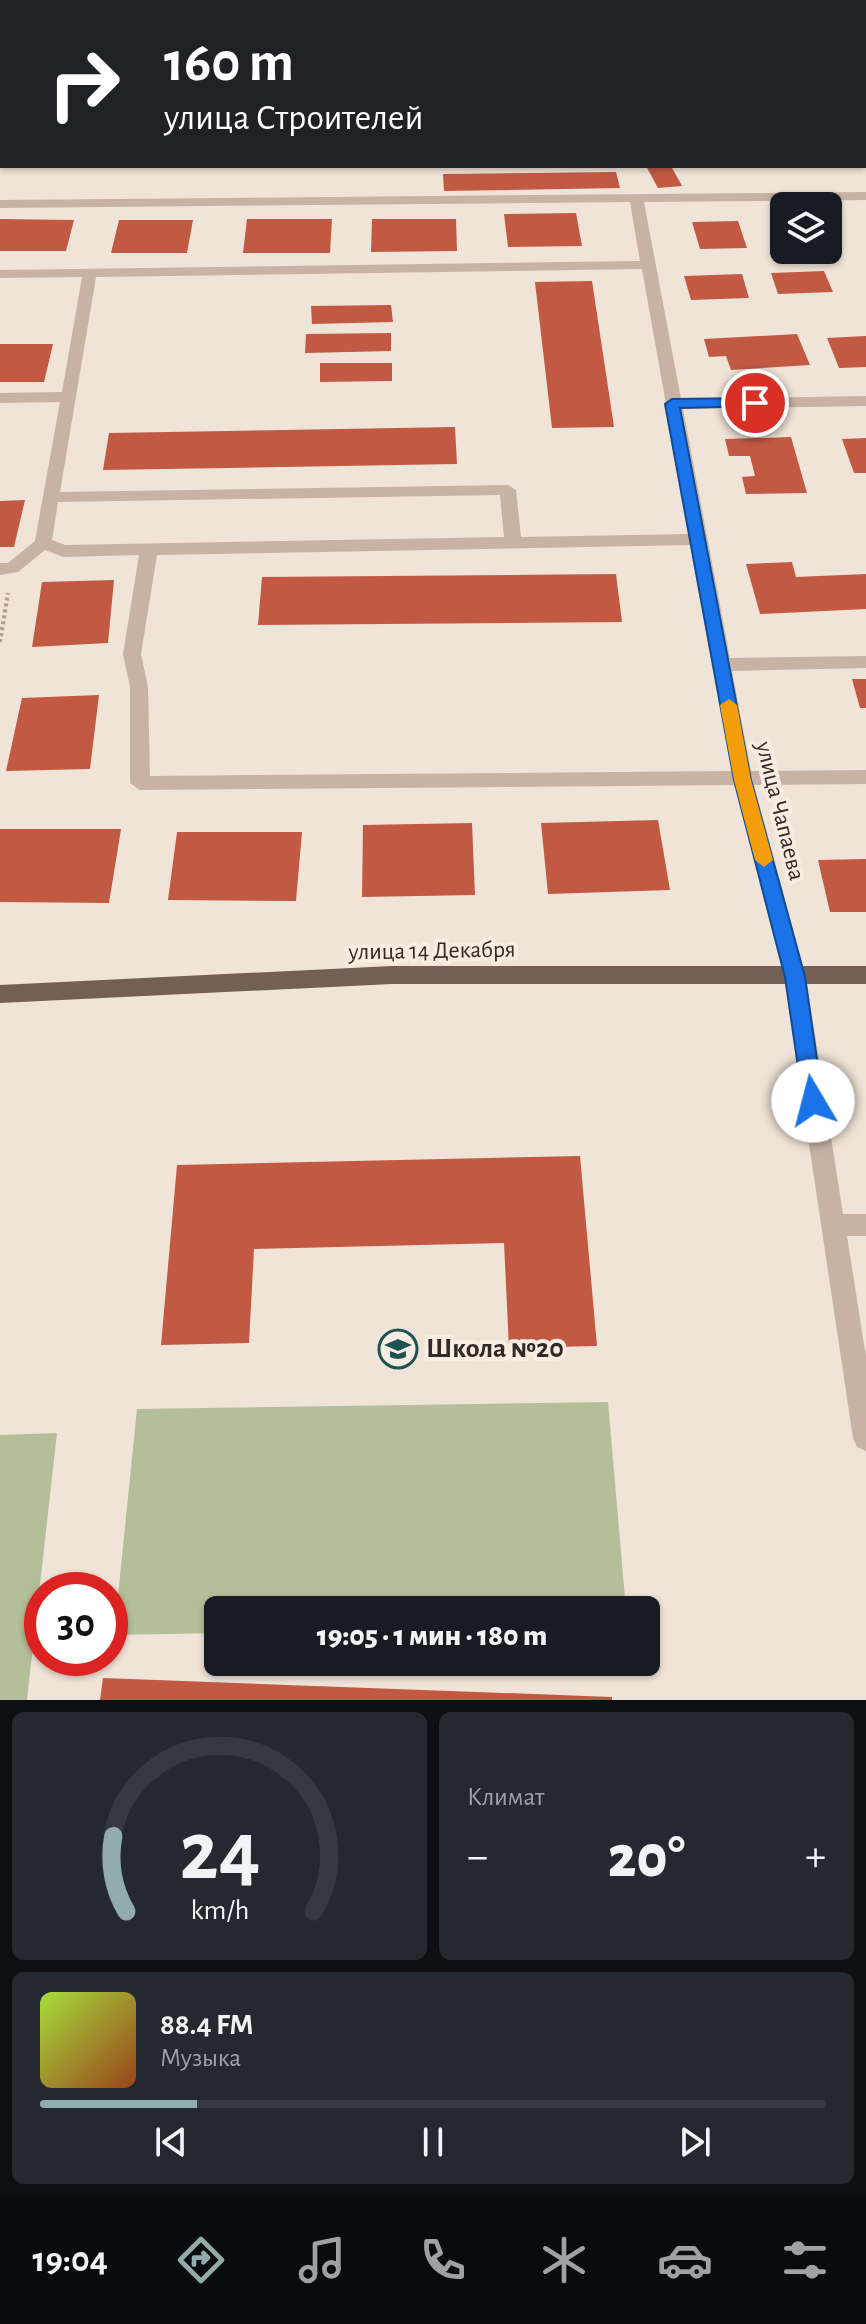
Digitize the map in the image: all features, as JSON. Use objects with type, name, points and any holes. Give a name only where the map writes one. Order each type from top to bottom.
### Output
[{"type":"main road","name":"улица 14 Декабря","points":[[0,994],[392,975],[866,975]]},
{"type":"street","points":[[0,204],[866,196]]},
{"type":"street","name":"улица Чапаева","points":[[636,198],[743,780],[795,977],[866,1438]]},
{"type":"street","points":[[0,274],[646,265]]},
{"type":"street","points":[[6,568],[43,543],[90,273]]},
{"type":"street","points":[[0,398],[68,397]]},
{"type":"street","points":[[672,404],[866,401]]},
{"type":"street","points":[[51,497],[508,490],[513,542]]},
{"type":"street","points":[[43,543],[63,551],[698,539]]},
{"type":"street","points":[[149,549],[132,654],[139,687],[140,783],[866,777]]},
{"type":"street","points":[[721,665],[866,662]]},
{"type":"street","points":[[831,1225],[866,1225]]},
{"type":"path","points":[[0,642],[6,568]]},
{"type":"green space","points":[[608,1402],[625,1596],[204,1596],[204,1633],[128,1635],[128,1572],[120,1572],[137,1409]]},
{"type":"green space","points":[[57,1433],[41,1572],[24,1572],[24,1676],[30,1676],[27,1700],[0,1700],[0,1435]]},
{"type":"building","points":[[647,168],[672,168],[682,186],[658,188]]},
{"type":"building","points":[[616,172],[620,188],[444,191],[443,174]]},
{"type":"building","points":[[576,213],[582,246],[508,247],[504,214]]},
{"type":"building","points":[[0,219],[74,220],[66,251],[0,251]]},
{"type":"building","points":[[247,219],[332,219],[330,253],[243,253]]},
{"type":"building","points":[[372,219],[456,219],[457,251],[371,252]]},
{"type":"building","points":[[119,220],[193,220],[187,253],[111,253]]},
{"type":"building","points":[[738,221],[747,248],[700,249],[692,222]]},
{"type":"building","points":[[824,271],[833,292],[778,294],[771,273]]},
{"type":"building","points":[[742,274],[749,298],[691,300],[684,276]]},
{"type":"building","points":[[592,281],[614,427],[552,428],[535,282]]},
{"type":"building","points":[[391,305],[393,322],[312,324],[311,306]]},
{"type":"building","points":[[391,333],[391,351],[305,353],[306,334]]},
{"type":"building","points":[[797,334],[810,365],[731,370],[726,356],[709,357],[704,339]]},
{"type":"building","points":[[866,336],[866,367],[839,368],[827,338]]},
{"type":"building","points":[[0,344],[53,344],[44,382],[0,382]]},
{"type":"building","points":[[320,363],[392,363],[392,381],[320,382]]},
{"type":"building","points":[[455,427],[457,464],[103,470],[109,433]]},
{"type":"building","points":[[791,437],[807,493],[746,494],[742,477],[755,476],[750,456],[729,456],[725,439]]},
{"type":"building","points":[[866,438],[866,473],[854,473],[842,439]]},
{"type":"building","points":[[25,500],[14,547],[0,547],[0,501]]},
{"type":"building","points":[[792,562],[796,577],[866,574],[866,609],[760,614],[746,564]]},
{"type":"building","points":[[616,574],[622,622],[258,625],[262,577]]},
{"type":"building","points":[[114,580],[108,643],[32,647],[42,582]]},
{"type":"building","points":[[852,679],[866,679],[866,708],[860,708]]},
{"type":"building","points":[[99,695],[90,769],[6,771],[22,698]]},
{"type":"building","points":[[658,820],[670,890],[548,894],[541,823]]},
{"type":"building","points":[[472,823],[475,895],[362,897],[363,825]]},
{"type":"building","points":[[0,829],[121,829],[109,903],[0,902]]},
{"type":"building","points":[[177,832],[302,832],[296,901],[168,900]]},
{"type":"building","points":[[866,859],[866,912],[830,912],[818,860]]},
{"type":"building","points":[[580,1156],[597,1346],[509,1348],[504,1243],[254,1249],[249,1343],[161,1345],[177,1165]]},
{"type":"building","points":[[103,1678],[612,1697],[612,1700],[100,1700]]},
{"type":"slow traffic","points":[[729,705],[743,780],[764,860]]},
{"type":"place","name":"Школа №20","points":[[398,1349]]},
{"type":"route","points":[[755,403],[672,404],[743,780],[795,977],[813,1101]]}]
